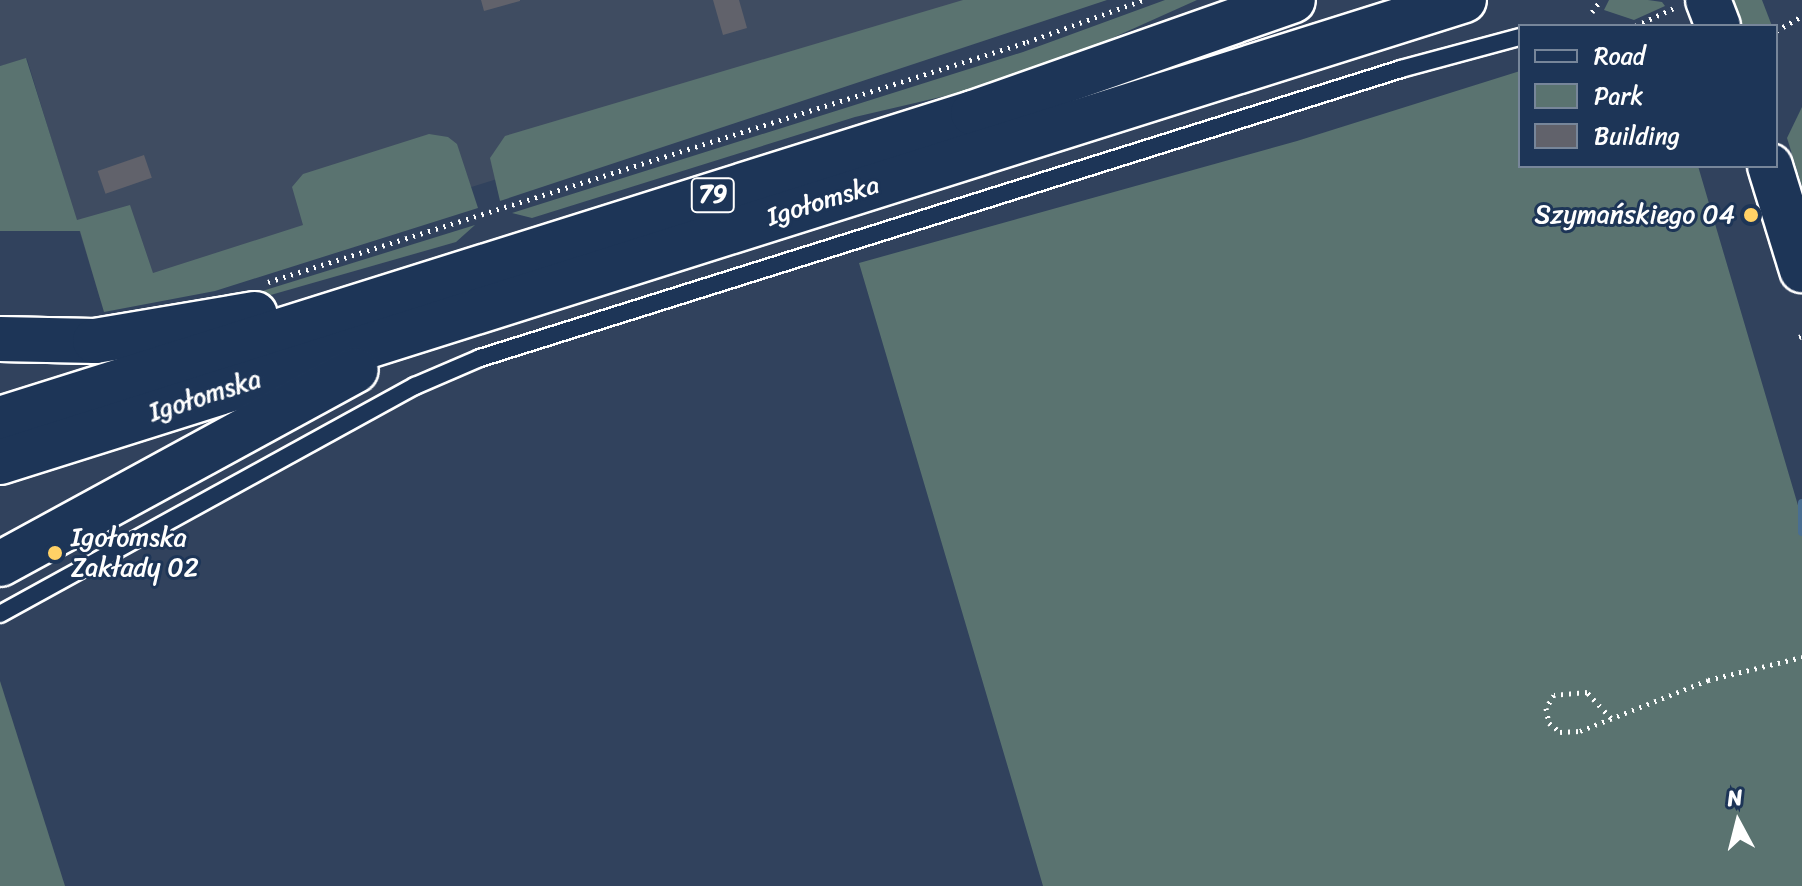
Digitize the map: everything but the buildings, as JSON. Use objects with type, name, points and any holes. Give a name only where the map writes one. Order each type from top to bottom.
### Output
[{"type":"main road","name":"Igołomska","points":[[0,462],[1293,0]]},
{"type":"main road","name":"Igołomska","points":[[0,419],[461,295],[1464,0]]},
{"type":"main road","points":[[1692,4],[1716,24]]},
{"type":"main road","points":[[1771,168],[1802,270]]},
{"type":"main road","points":[[0,339],[120,339],[461,295]]},
{"type":"main road","points":[[0,564],[341,377],[461,295]]},
{"type":"lane","points":[[0,614],[415,386],[480,358],[1401,69],[1518,38]]},
{"type":"path","points":[[266,282],[928,74],[1143,0]]},
{"type":"path","points":[[1592,12],[1601,0]]},
{"type":"path","points":[[1640,24],[1692,4]]},
{"type":"path","points":[[1778,30],[1802,16]]},
{"type":"path","points":[[1611,718],[1587,692],[1554,695],[1546,708],[1549,723],[1560,732],[1611,718],[1708,680],[1802,657]]},
{"type":"shaded area","points":[[0,0],[1074,0],[101,302],[27,59],[0,66]]},
{"type":"green space","points":[[963,0],[1107,0],[500,201],[490,158],[505,136]]},
{"type":"green space","points":[[1165,0],[1197,0],[1070,57],[992,85],[855,117],[532,218],[512,213],[1023,52]]},
{"type":"green space","points":[[1609,0],[1648,0],[1662,2],[1665,6],[1634,20],[1604,10]]},
{"type":"green space","points":[[1724,0],[1762,0],[1771,24],[1732,24]]},
{"type":"green space","points":[[26,58],[77,220],[130,205],[153,273],[303,225],[292,187],[303,174],[429,134],[448,137],[457,144],[478,208],[215,291],[104,312],[80,231],[0,231],[0,66]]},
{"type":"green space","points":[[1518,72],[1518,168],[1699,168],[1802,519],[1802,886],[1043,886],[859,263],[1297,141]]},
{"type":"green space","points":[[1802,107],[1802,186],[1787,138]]},
{"type":"green space","points":[[475,225],[456,242],[253,300],[259,292]]},
{"type":"green space","points":[[0,681],[65,886],[0,886]]},
{"type":"waterway","points":[[1802,503],[1802,532]]},
{"type":"place","name":"Szymańskiego 04","points":[[1751,215]]},
{"type":"place","name":"Igołomska Zakłady 02","points":[[55,553]]}]
